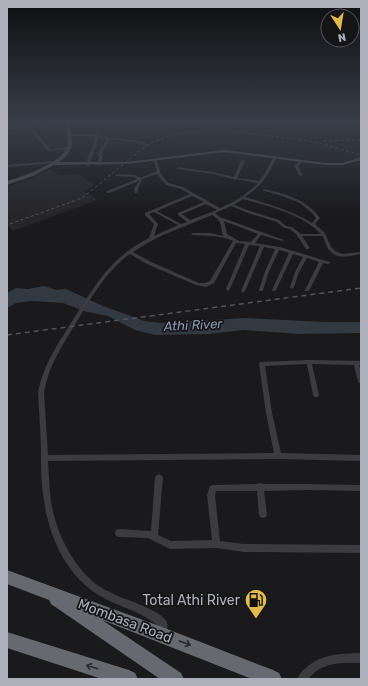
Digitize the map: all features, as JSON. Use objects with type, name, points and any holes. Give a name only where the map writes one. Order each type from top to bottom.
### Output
[{"type":"highway","name":"Mombasa Road","points":[[12,578],[233,662],[273,679]]},
{"type":"highway","points":[[40,589],[175,679]]},
{"type":"highway","points":[[7,640],[129,679]]},
{"type":"street","points":[[7,183],[34,174],[53,163],[64,153]]},
{"type":"street","points":[[88,165],[91,153]]},
{"type":"street","points":[[98,164],[101,156],[99,155],[100,153]]},
{"type":"street","points":[[7,166],[53,163],[88,165],[155,160],[204,153]]},
{"type":"street","points":[[237,153],[275,157],[301,162],[338,164],[361,158]]},
{"type":"street","points":[[162,635],[163,624],[156,618],[107,596],[82,578],[72,564],[60,540],[47,500],[41,392],[42,385],[47,368],[55,352],[109,270],[130,252],[151,240],[231,205],[243,198],[261,182],[269,171],[275,157]]},
{"type":"street","points":[[155,160],[158,172],[168,184],[182,188],[220,210]]},
{"type":"street","points":[[235,179],[243,161]]},
{"type":"street","points":[[301,162],[296,166],[301,175]]},
{"type":"street","points":[[178,168],[213,173],[235,179],[261,182]]},
{"type":"street","points":[[108,192],[158,172]]},
{"type":"street","points":[[117,175],[135,176],[141,180]]},
{"type":"street","points":[[136,192],[135,190],[141,180]]},
{"type":"street","points":[[264,190],[290,198],[311,209],[318,218],[312,225]]},
{"type":"street","points":[[151,240],[156,224],[146,214],[193,194]]},
{"type":"street","points":[[243,198],[292,213],[312,225],[324,235],[331,250],[335,254],[342,255],[361,253]]},
{"type":"street","points":[[169,219],[207,202]]},
{"type":"street","points":[[231,205],[276,220],[300,235],[308,248]]},
{"type":"street","points":[[155,211],[182,226]]},
{"type":"street","points":[[212,213],[224,223],[225,233],[228,238]]},
{"type":"street","points":[[180,214],[190,222]]},
{"type":"street","points":[[219,218],[282,240]]},
{"type":"street","points":[[228,289],[251,243],[260,233]]},
{"type":"street","points":[[193,234],[210,234],[235,241],[278,248],[328,263]]},
{"type":"street","points":[[300,235],[324,235]]},
{"type":"street","points":[[130,252],[198,284],[206,285],[213,280],[235,241]]},
{"type":"street","points":[[243,292],[263,245]]},
{"type":"street","points":[[261,290],[266,274],[278,248]]},
{"type":"street","points":[[274,290],[292,252]]},
{"type":"street","points":[[292,287],[297,272],[306,256]]},
{"type":"street","points":[[307,290],[322,261]]},
{"type":"street","points":[[309,362],[316,395]]},
{"type":"street","points":[[278,456],[262,366],[268,363],[358,363],[361,381]]},
{"type":"street","points":[[44,458],[278,456],[361,458]]},
{"type":"street","points":[[154,536],[159,477]]},
{"type":"street","points":[[216,544],[212,495],[213,488],[260,486],[361,489]]},
{"type":"street","points":[[260,486],[263,514]]},
{"type":"street","points":[[119,533],[154,536],[170,545],[216,544],[244,548],[361,549]]},
{"type":"street","points":[[302,679],[316,665],[330,659],[361,658]]},
{"type":"shaded area","points":[[51,169],[59,175],[79,174],[95,185],[84,191],[97,200],[13,231],[7,224],[7,187]]},
{"type":"water","name":"Athi River","points":[[44,286],[57,290],[66,289],[103,306],[144,321],[162,323],[245,318],[326,322],[361,322],[361,333],[299,334],[243,330],[209,334],[155,335],[135,330],[108,316],[87,312],[63,303],[31,301],[16,303],[7,308],[7,293],[16,288],[28,289]]},
{"type":"railway","points":[[10,224],[82,198],[137,153]]},
{"type":"railway","points":[[354,153],[361,155]]},
{"type":"railway","points":[[7,335],[361,288]]},
{"type":"place","name":"Total Athi River","points":[[256,620]]}]
